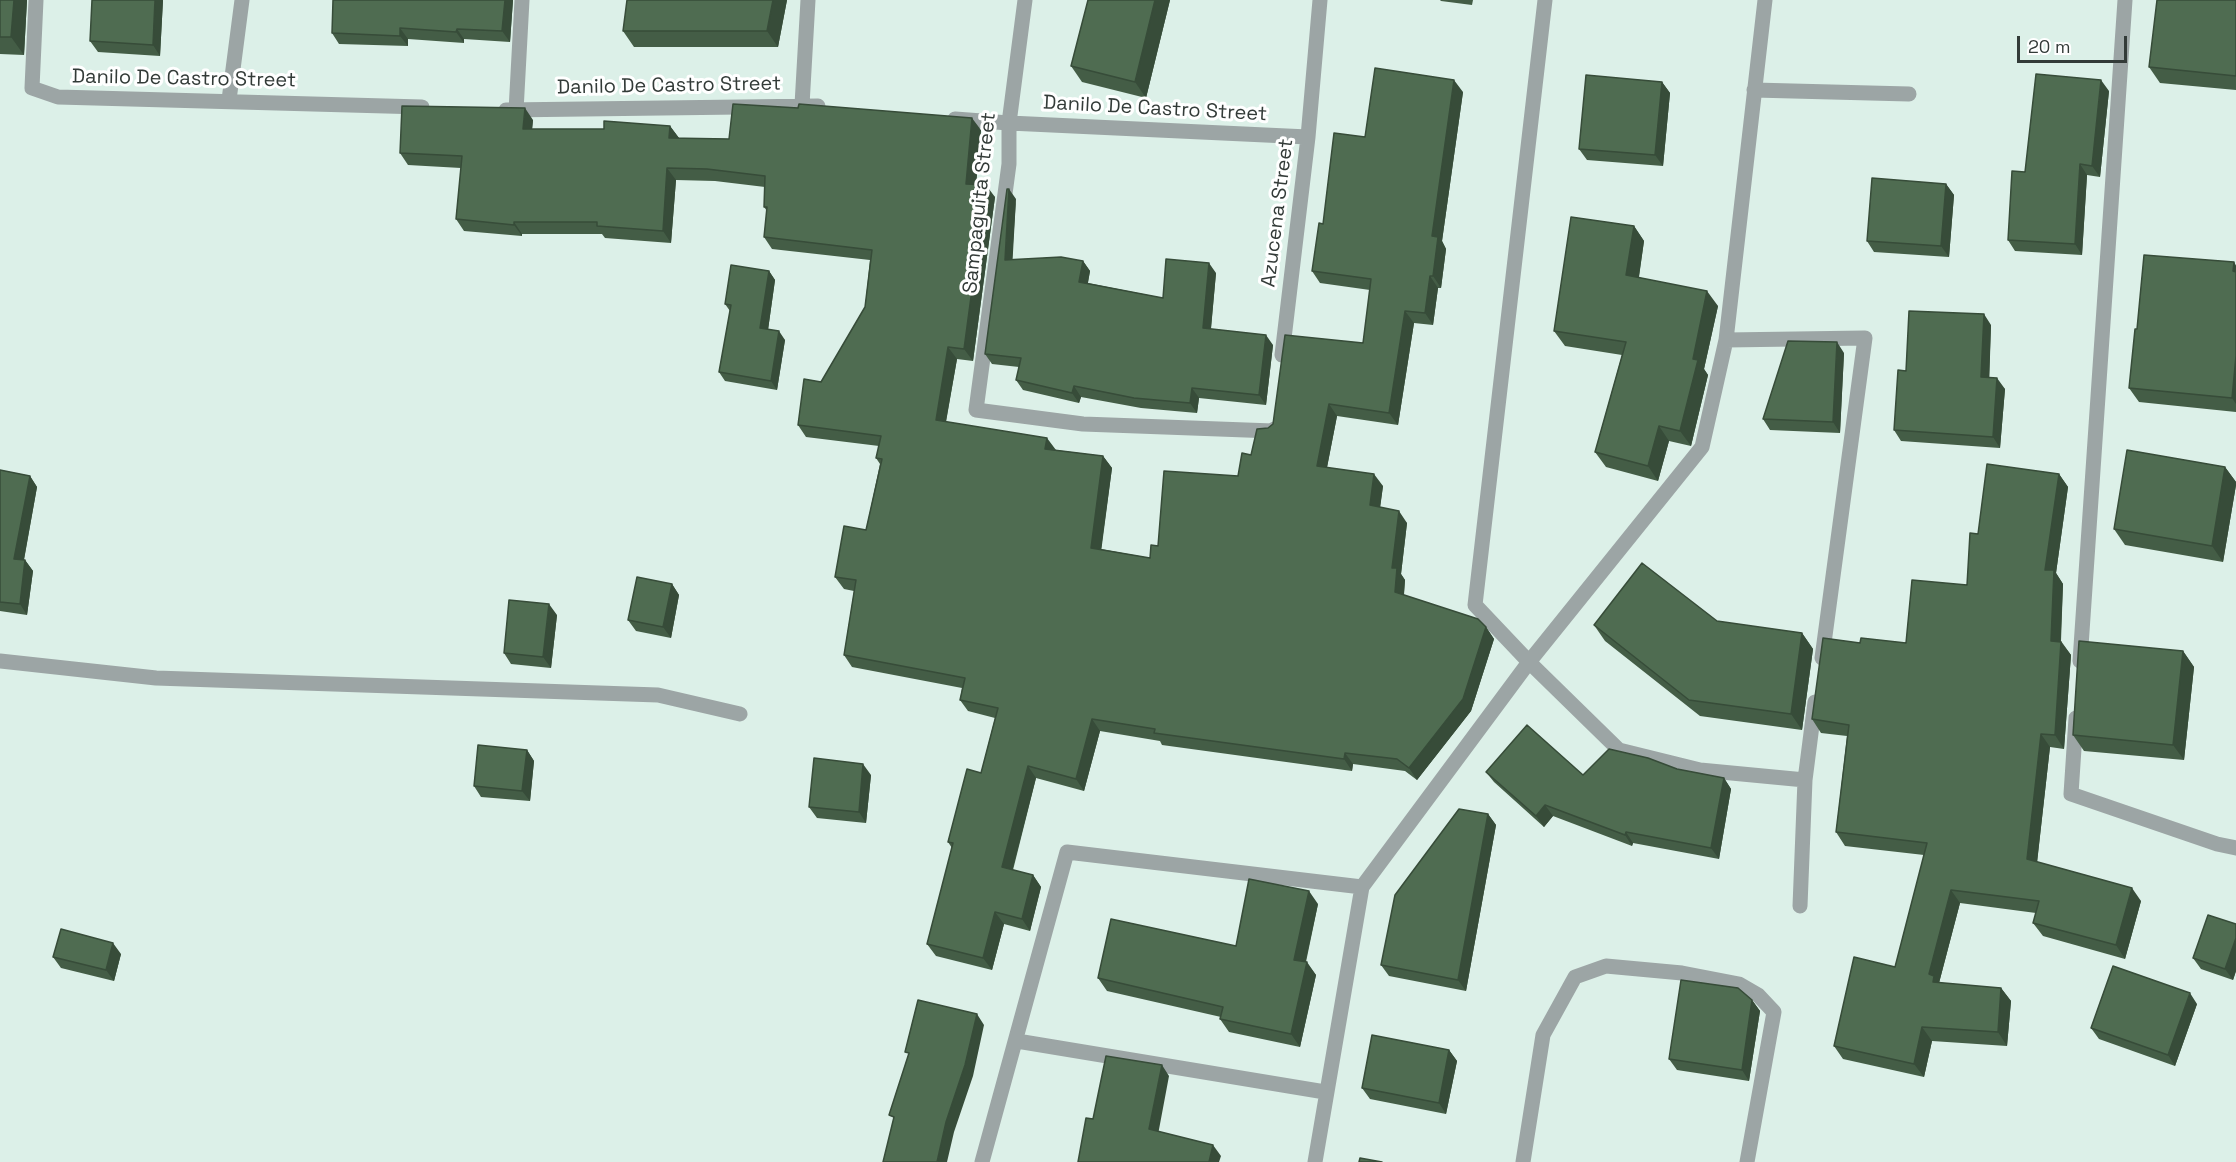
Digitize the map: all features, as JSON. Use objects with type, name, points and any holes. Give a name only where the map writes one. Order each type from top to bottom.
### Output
[{"type":"street","name":"Danilo De Castro Street","points":[[36,0],[32,88],[58,97],[229,100],[432,108]]},
{"type":"street","points":[[229,100],[242,0]]},
{"type":"street","points":[[516,111],[522,0]]},
{"type":"street","points":[[802,105],[808,0]]},
{"type":"street","name":"Sampaguita Street","points":[[1025,0],[1009,123],[1009,164],[976,410],[1083,424],[1273,431],[1276,408]]},
{"type":"street","name":"Azucena Street","points":[[1280,372],[1308,137],[1320,0]]},
{"type":"street","points":[[1545,0],[1475,605],[1529,662],[1619,750],[1700,770],[1805,780]]},
{"type":"street","points":[[1315,1162],[1325,1092],[1362,887],[1529,662],[1702,447],[1726,340],[1765,0]]},
{"type":"street","points":[[2079,675],[2125,0]]},
{"type":"street","points":[[1754,90],[1909,94]]},
{"type":"street","name":"Danilo De Castro Street","points":[[492,110],[802,105],[837,108]]},
{"type":"street","name":"Danilo De Castro Street","points":[[940,117],[1009,123],[1308,137]]},
{"type":"street","points":[[1726,340],[1865,338],[1805,780],[1800,906]]},
{"type":"street","points":[[0,661],[156,678],[658,695],[740,714]]},
{"type":"street","points":[[2077,699],[2071,794],[2217,844],[2236,848]]},
{"type":"street","points":[[982,1162],[1067,852],[1362,887]]},
{"type":"street","points":[[1523,1162],[1543,1035],[1575,977],[1605,966],[1682,974],[1738,984],[1758,995],[1774,1012],[1747,1162]]},
{"type":"street","points":[[1017,1041],[1325,1092]]},
{"type":"building","points":[[0,0],[14,0],[11,37],[0,37]]},
{"type":"building","points":[[92,0],[155,0],[153,45],[90,41]]},
{"type":"building","points":[[333,0],[505,0],[502,31],[457,29],[456,32],[400,28],[400,36],[332,33]]},
{"type":"building","points":[[627,0],[773,0],[767,31],[623,31]]},
{"type":"building","points":[[1088,0],[1155,0],[1135,82],[1071,66]]},
{"type":"building","points":[[2157,0],[2236,0],[2236,76],[2149,67]]},
{"type":"building","points":[[1375,68],[1454,80],[1432,236],[1438,237],[1433,276],[1430,276],[1425,313],[1405,311],[1389,413],[1329,404],[1317,466],[1374,474],[1370,505],[1399,511],[1392,568],[1397,568],[1395,592],[1478,619],[1486,627],[1463,699],[1409,768],[1397,759],[1345,753],[1344,759],[1154,733],[1155,729],[1092,719],[1076,779],[1028,766],[1002,867],[1033,875],[1022,919],[995,912],[983,958],[927,944],[953,843],[948,842],[967,769],[981,773],[998,708],[960,700],[965,678],[844,655],[856,580],[835,577],[844,526],[866,530],[882,459],[876,458],[881,436],[798,425],[804,379],[821,382],[865,307],[872,250],[764,237],[767,207],[764,207],[765,176],[707,169],[667,168],[663,231],[597,226],[597,222],[514,222],[514,225],[456,219],[462,156],[400,153],[402,106],[525,108],[523,129],[604,129],[604,121],[670,126],[669,138],[729,139],[733,104],[798,108],[799,104],[972,118],[966,184],[986,185],[964,349],[948,347],[936,420],[1047,438],[1045,449],[1103,456],[1091,548],[1150,558],[1151,545],[1158,546],[1164,471],[1238,476],[1242,453],[1251,455],[1257,429],[1268,428],[1273,424],[1285,335],[1363,343],[1371,279],[1312,271],[1319,223],[1323,224],[1334,133],[1365,137]]},
{"type":"building","points":[[2036,74],[2101,80],[2092,166],[2080,164],[2075,244],[2008,240],[2012,171],[2025,172]]},
{"type":"building","points":[[1586,75],[1662,82],[1655,155],[1579,149]]},
{"type":"building","points":[[1872,178],[1946,184],[1941,246],[1867,241]]},
{"type":"building","points":[[1007,189],[1009,189],[1005,260],[1061,257],[1083,261],[1079,282],[1163,298],[1166,259],[1209,263],[1203,328],[1266,335],[1259,395],[1192,388],[1190,403],[1134,398],[1074,386],[1072,393],[1016,380],[1021,358],[985,354]]},
{"type":"building","points":[[1571,217],[1634,226],[1626,275],[1707,291],[1693,359],[1698,360],[1680,431],[1659,426],[1648,466],[1595,452],[1626,342],[1554,331]]},
{"type":"building","points":[[2144,255],[2234,262],[2236,356],[2232,398],[2129,388]]},
{"type":"building","points":[[731,265],[769,271],[760,328],[779,331],[771,381],[719,372],[731,305],[725,304]]},
{"type":"building","points":[[1909,311],[1984,314],[1981,377],[1997,378],[1993,437],[1894,430],[1898,370],[1906,371]]},
{"type":"building","points":[[1788,341],[1837,342],[1833,422],[1763,419]]},
{"type":"building","points":[[2127,450],[2225,467],[2212,546],[2114,529]]},
{"type":"building","points":[[1987,464],[2059,474],[2045,570],[2054,570],[2051,641],[2061,642],[2055,735],[2041,734],[2027,859],[2132,888],[2116,945],[2033,923],[2039,901],[1951,890],[1929,974],[1934,976],[1933,982],[2001,988],[1998,1032],[1922,1027],[1914,1064],[1834,1046],[1854,957],[1895,967],[1927,843],[1836,832],[1849,725],[1812,719],[1823,638],[1860,643],[1861,638],[1906,643],[1912,580],[1967,585],[1970,533],[1978,534]]},
{"type":"building","points":[[0,470],[30,476],[14,559],[25,560],[20,604],[0,602]]},
{"type":"building","points":[[1642,563],[1717,621],[1802,633],[1791,714],[1689,700],[1594,625]]},
{"type":"building","points":[[637,577],[672,584],[663,627],[628,620]]},
{"type":"building","points":[[509,600],[549,604],[543,657],[504,653]]},
{"type":"building","points":[[2079,641],[2183,651],[2173,745],[2073,735]]},
{"type":"building","points":[[1527,725],[1583,775],[1609,749],[1648,758],[1677,769],[1724,778],[1711,848],[1626,832],[1625,835],[1545,805],[1536,816],[1486,772]]},
{"type":"building","points":[[478,745],[527,750],[522,791],[474,786]]},
{"type":"building","points":[[814,758],[863,764],[859,812],[809,807]]},
{"type":"building","points":[[1459,809],[1488,814],[1458,980],[1381,965],[1395,895]]},
{"type":"building","points":[[1249,879],[1309,891],[1294,960],[1307,962],[1291,1034],[1220,1019],[1223,1007],[1098,978],[1111,919],[1236,946]]},
{"type":"building","points":[[2208,915],[2236,924],[2236,938],[2225,969],[2193,958]]},
{"type":"building","points":[[61,929],[113,943],[106,970],[53,957]]},
{"type":"building","points":[[2113,966],[2190,993],[2168,1055],[2091,1028]]},
{"type":"building","points":[[1681,980],[1738,988],[1752,1000],[1742,1070],[1669,1059]]},
{"type":"building","points":[[918,1000],[977,1014],[937,1162],[883,1162],[894,1117],[889,1115],[909,1053],[905,1052]]},
{"type":"building","points":[[1372,1035],[1449,1050],[1439,1103],[1362,1088]]},
{"type":"building","points":[[1106,1056],[1162,1065],[1149,1129],[1213,1145],[1209,1162],[1078,1162],[1086,1118],[1093,1119]]},
{"type":"building","points":[[1360,1158],[1382,1162],[1359,1162]]}]
